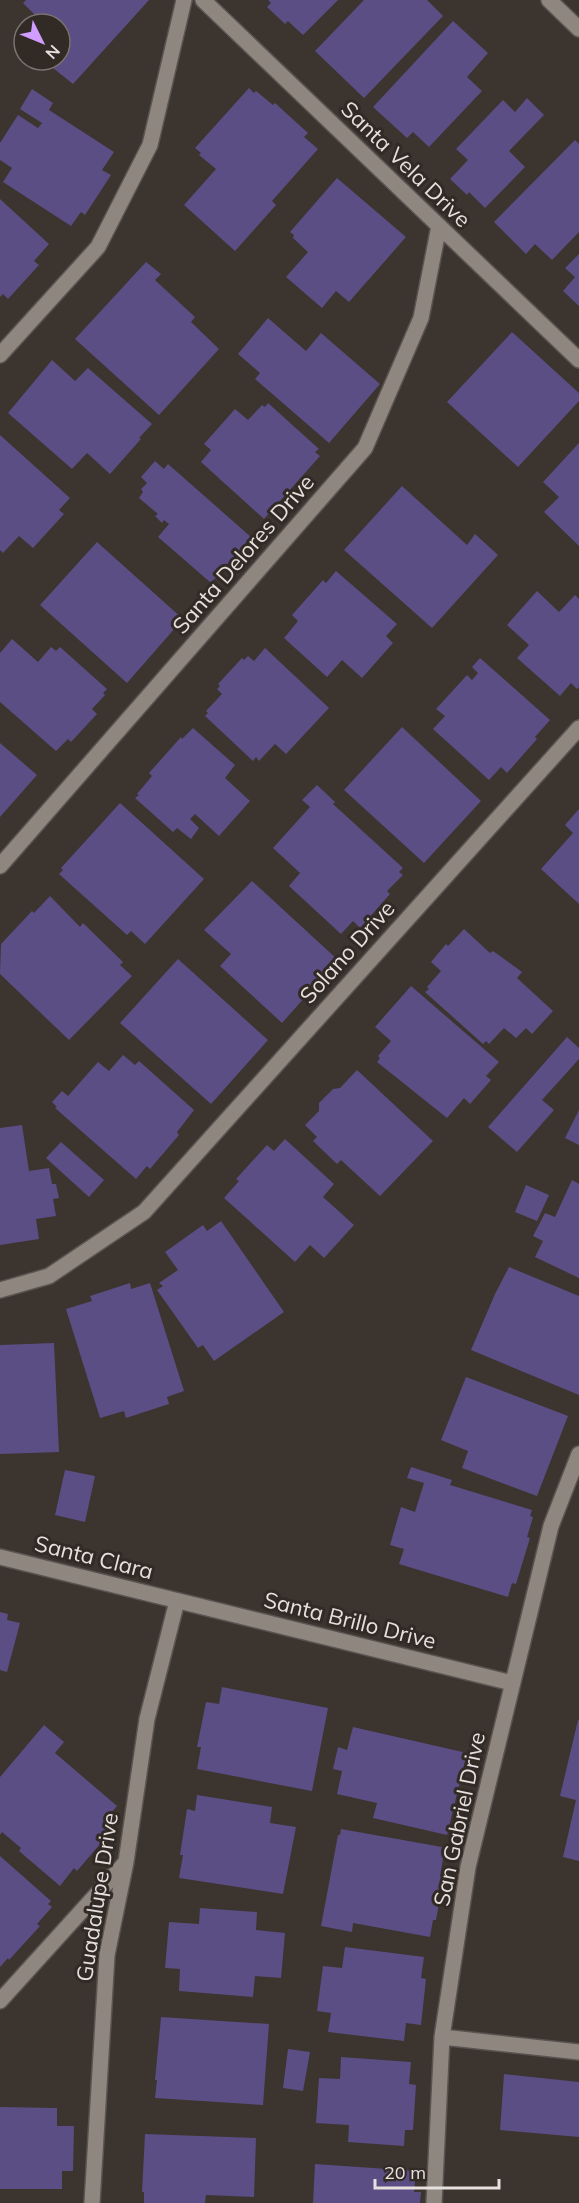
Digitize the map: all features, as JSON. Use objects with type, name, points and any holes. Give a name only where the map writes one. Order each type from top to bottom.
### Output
[{"type":"street","points":[[0,355],[98,248],[150,146],[184,0]]},
{"type":"street","name":"Santa Vela Drive","points":[[203,0],[579,360]]},
{"type":"street","points":[[549,0],[579,29]]},
{"type":"street","name":"Santa Delores Drive","points":[[0,866],[365,448],[421,318],[439,226]]},
{"type":"street","name":"Solano Drive","points":[[0,1290],[49,1276],[144,1212],[579,728]]},
{"type":"street","name":"San Gabriel Drive","points":[[434,2203],[442,2037],[468,1867],[551,1526],[579,1454]]},
{"type":"street","name":"Santa Clara","points":[[0,1557],[177,1601]]},
{"type":"street","name":"Santa Brillo Drive","points":[[177,1601],[512,1683]]},
{"type":"street","name":"Guadalupe Drive","points":[[92,2203],[108,1955],[126,1862],[147,1719],[177,1601]]},
{"type":"street","points":[[0,2001],[126,1862]]},
{"type":"street","points":[[442,2037],[579,2052]]},
{"type":"building","points":[[26,0],[149,0],[73,84],[58,72],[72,72],[72,12],[32,12],[23,3]]},
{"type":"building","points":[[268,0],[338,0],[303,35],[288,21],[285,24],[267,7],[271,3]]},
{"type":"building","points":[[364,0],[427,0],[443,16],[364,98],[315,51]]},
{"type":"building","points":[[453,21],[488,53],[467,77],[482,91],[429,147],[413,132],[407,138],[373,107]]},
{"type":"building","points":[[249,88],[273,105],[275,103],[308,133],[304,137],[318,149],[272,201],[276,205],[235,251],[184,205],[216,169],[199,155],[201,153],[195,148]]},
{"type":"building","points":[[32,89],[53,103],[49,110],[114,152],[102,170],[111,175],[85,215],[81,212],[71,226],[3,182],[12,168],[0,160],[0,143],[18,115],[38,128],[42,123],[20,109]]},
{"type":"building","points":[[527,98],[544,115],[509,151],[525,167],[485,208],[469,192],[467,195],[450,179],[468,160],[456,149],[503,100],[515,112]]},
{"type":"building","points":[[575,140],[579,144],[579,232],[552,260],[535,244],[526,254],[494,222]]},
{"type":"building","points":[[337,178],[406,237],[349,302],[336,291],[322,308],[286,277],[308,252],[290,232]]},
{"type":"building","points":[[0,199],[49,244],[34,261],[39,265],[8,299],[3,294],[0,297]]},
{"type":"building","points":[[579,254],[579,306],[563,291],[575,277],[565,268]]},
{"type":"building","points":[[146,262],[161,274],[155,280],[195,317],[191,322],[219,349],[159,415],[75,339]]},
{"type":"building","points":[[268,318],[306,351],[321,333],[380,384],[329,443],[255,379],[260,373],[238,354]]},
{"type":"building","points":[[512,332],[579,393],[579,401],[518,467],[447,402]]},
{"type":"building","points":[[52,360],[75,381],[88,368],[152,424],[110,474],[87,453],[72,469],[8,413]]},
{"type":"building","points":[[268,403],[319,449],[315,452],[320,456],[264,519],[201,462],[211,450],[204,444],[235,409],[248,420],[262,405],[265,407]]},
{"type":"building","points":[[0,435],[70,498],[59,510],[64,514],[33,548],[19,536],[3,553],[0,550]]},
{"type":"building","points":[[579,443],[579,546],[544,512],[559,497],[543,482]]},
{"type":"building","points":[[155,461],[164,469],[168,464],[251,537],[211,583],[158,537],[169,524],[164,520],[162,523],[155,516],[158,514],[139,498],[143,492],[141,489],[147,483],[141,477]]},
{"type":"building","points":[[402,486],[467,545],[475,534],[498,555],[432,628],[344,550]]},
{"type":"building","points":[[97,542],[183,619],[127,683],[40,605]]},
{"type":"building","points":[[336,571],[397,624],[386,636],[393,643],[362,678],[342,660],[327,677],[284,638],[298,621],[292,615],[323,580],[326,583]]},
{"type":"building","points":[[537,591],[559,612],[575,595],[579,599],[579,687],[577,689],[571,683],[560,696],[517,658],[529,645],[507,625]]},
{"type":"building","points":[[12,639],[38,662],[51,647],[56,651],[60,647],[107,689],[103,693],[105,695],[92,709],[97,714],[71,742],[68,739],[56,751],[0,702],[0,653]]},
{"type":"building","points":[[265,648],[329,708],[286,754],[275,744],[259,761],[256,757],[253,761],[205,716],[208,713],[206,711],[222,694],[217,689],[220,686],[218,684],[242,658],[244,660],[248,656],[254,661]]},
{"type":"building","points":[[480,658],[550,720],[535,737],[537,739],[507,773],[501,767],[489,780],[433,729],[445,716],[436,709],[467,675],[472,680],[478,673],[472,667]]},
{"type":"building","points":[[402,727],[481,801],[424,863],[344,790]]},
{"type":"building","points":[[193,728],[235,765],[225,778],[250,801],[219,836],[195,814],[190,819],[199,828],[191,839],[177,828],[173,832],[135,798],[152,776],[149,773],[181,737],[182,739]]},
{"type":"building","points":[[0,743],[37,775],[0,817]]},
{"type":"building","points":[[317,785],[335,802],[333,804],[403,868],[399,872],[403,875],[387,891],[390,894],[360,928],[353,921],[341,934],[289,886],[300,873],[273,848],[310,807],[302,800]]},
{"type":"building","points":[[120,803],[204,879],[145,944],[131,931],[127,935],[59,874],[63,870],[61,868]]},
{"type":"building","points":[[579,809],[579,904],[541,869],[573,833],[565,825]]},
{"type":"building","points":[[252,881],[338,960],[282,1023],[220,966],[231,954],[204,930]]},
{"type":"building","points":[[50,896],[80,927],[83,923],[123,962],[120,965],[132,976],[69,1040],[0,974],[1,944],[32,911],[34,913]]},
{"type":"building","points":[[464,929],[490,953],[493,951],[522,972],[517,978],[553,1011],[532,1034],[526,1028],[516,1038],[504,1028],[489,1044],[486,1041],[483,1044],[425,992],[441,971],[431,962],[446,944],[448,946]]},
{"type":"building","points":[[178,959],[268,1040],[211,1104],[120,1023]]},
{"type":"building","points":[[411,986],[499,1062],[486,1076],[491,1080],[470,1104],[464,1098],[447,1118],[377,1062],[380,1058],[378,1056],[391,1041],[375,1027]]},
{"type":"building","points":[[567,1037],[579,1048],[579,1059],[542,1100],[554,1110],[517,1152],[488,1127]]},
{"type":"building","points":[[123,1055],[135,1065],[139,1061],[194,1110],[177,1132],[179,1135],[150,1169],[147,1166],[136,1179],[55,1108],[57,1107],[52,1102],[62,1091],[68,1096],[98,1062],[109,1071]]},
{"type":"building","points":[[357,1070],[433,1141],[380,1196],[341,1160],[337,1164],[313,1141],[317,1137],[305,1125],[319,1111],[319,1103],[333,1089],[340,1088]]},
{"type":"building","points":[[579,1110],[579,1145],[565,1138]]},
{"type":"building","points":[[22,1125],[29,1171],[49,1168],[52,1184],[56,1184],[59,1198],[53,1199],[56,1216],[36,1219],[39,1239],[0,1245],[0,1128]]},
{"type":"building","points":[[285,1139],[334,1184],[323,1197],[354,1225],[324,1258],[310,1245],[295,1262],[224,1198],[239,1181],[236,1179],[267,1145],[274,1151]]},
{"type":"building","points":[[61,1142],[104,1180],[89,1197],[46,1158]]},
{"type":"building","points":[[572,1180],[579,1184],[579,1278],[535,1257],[543,1241],[533,1236],[545,1213],[555,1217]]},
{"type":"building","points":[[526,1185],[549,1195],[537,1221],[515,1212]]},
{"type":"building","points":[[221,1221],[284,1312],[214,1361],[203,1345],[198,1348],[157,1290],[163,1286],[159,1283],[178,1270],[165,1252],[203,1225],[207,1231]]},
{"type":"building","points":[[509,1267],[579,1296],[579,1395],[471,1350]]},
{"type":"building","points":[[130,1283],[131,1289],[150,1283],[184,1391],[167,1397],[169,1404],[126,1418],[124,1411],[100,1418],[66,1309],[92,1301],[90,1296]]},
{"type":"building","points":[[54,1343],[59,1452],[0,1454],[0,1345]]},
{"type":"building","points":[[466,1377],[568,1416],[537,1496],[462,1468],[468,1451],[441,1440]]},
{"type":"building","points":[[411,1467],[452,1480],[450,1485],[532,1510],[530,1516],[533,1517],[527,1537],[530,1538],[516,1584],[512,1583],[508,1597],[399,1564],[404,1549],[390,1545],[401,1507],[415,1512],[424,1483],[407,1478]]},
{"type":"building","points":[[65,1470],[95,1476],[85,1522],[55,1515]]},
{"type":"building","points":[[0,1612],[8,1614],[7,1620],[20,1623],[7,1672],[0,1670]]},
{"type":"building","points":[[222,1687],[328,1708],[312,1791],[197,1769],[201,1747],[197,1747],[206,1702],[219,1704]]},
{"type":"building","points":[[578,1720],[579,1861],[563,1857],[576,1800],[560,1796]]},
{"type":"building","points":[[44,1725],[64,1742],[55,1753],[117,1806],[112,1812],[114,1813],[105,1835],[107,1836],[77,1871],[74,1868],[60,1886],[19,1851],[21,1848],[2,1832],[0,1835],[0,1777]]},
{"type":"building","points":[[353,1727],[467,1753],[447,1835],[373,1818],[377,1803],[337,1794],[342,1771],[333,1769],[338,1747],[347,1750]]},
{"type":"building","points":[[197,1795],[272,1807],[270,1823],[296,1827],[283,1894],[179,1878],[187,1809],[195,1811]]},
{"type":"building","points":[[341,1829],[442,1847],[441,1853],[444,1853],[440,1876],[444,1877],[436,1920],[433,1920],[430,1937],[353,1923],[352,1932],[321,1926]]},
{"type":"building","points":[[0,1856],[51,1901],[48,1904],[52,1907],[37,1924],[40,1926],[0,1967]]},
{"type":"building","points":[[200,1908],[257,1912],[256,1930],[285,1933],[281,1978],[255,1976],[253,1997],[179,1991],[180,1969],[165,1968],[169,1922],[199,1924]]},
{"type":"building","points":[[345,1947],[424,1957],[421,1978],[426,1979],[421,2025],[406,2023],[404,2041],[328,2032],[331,2013],[317,2011],[323,1966],[342,1968]]},
{"type":"building","points":[[161,2017],[269,2024],[263,2105],[155,2098]]},
{"type":"building","points":[[288,2049],[310,2052],[303,2091],[283,2088]]},
{"type":"building","points":[[341,2057],[411,2062],[409,2084],[416,2085],[413,2130],[405,2130],[404,2146],[348,2142],[349,2125],[316,2123],[319,2078],[340,2079]]},
{"type":"building","points":[[504,2074],[579,2082],[579,2137],[500,2130]]},
{"type":"building","points":[[0,2107],[57,2108],[57,2126],[74,2126],[73,2171],[62,2171],[62,2189],[0,2189]]},
{"type":"building","points":[[145,2134],[256,2138],[254,2197],[206,2195],[205,2203],[144,2203],[144,2192],[142,2192]]},
{"type":"building","points":[[315,2164],[416,2171],[414,2192],[421,2192],[420,2203],[313,2203]]}]
